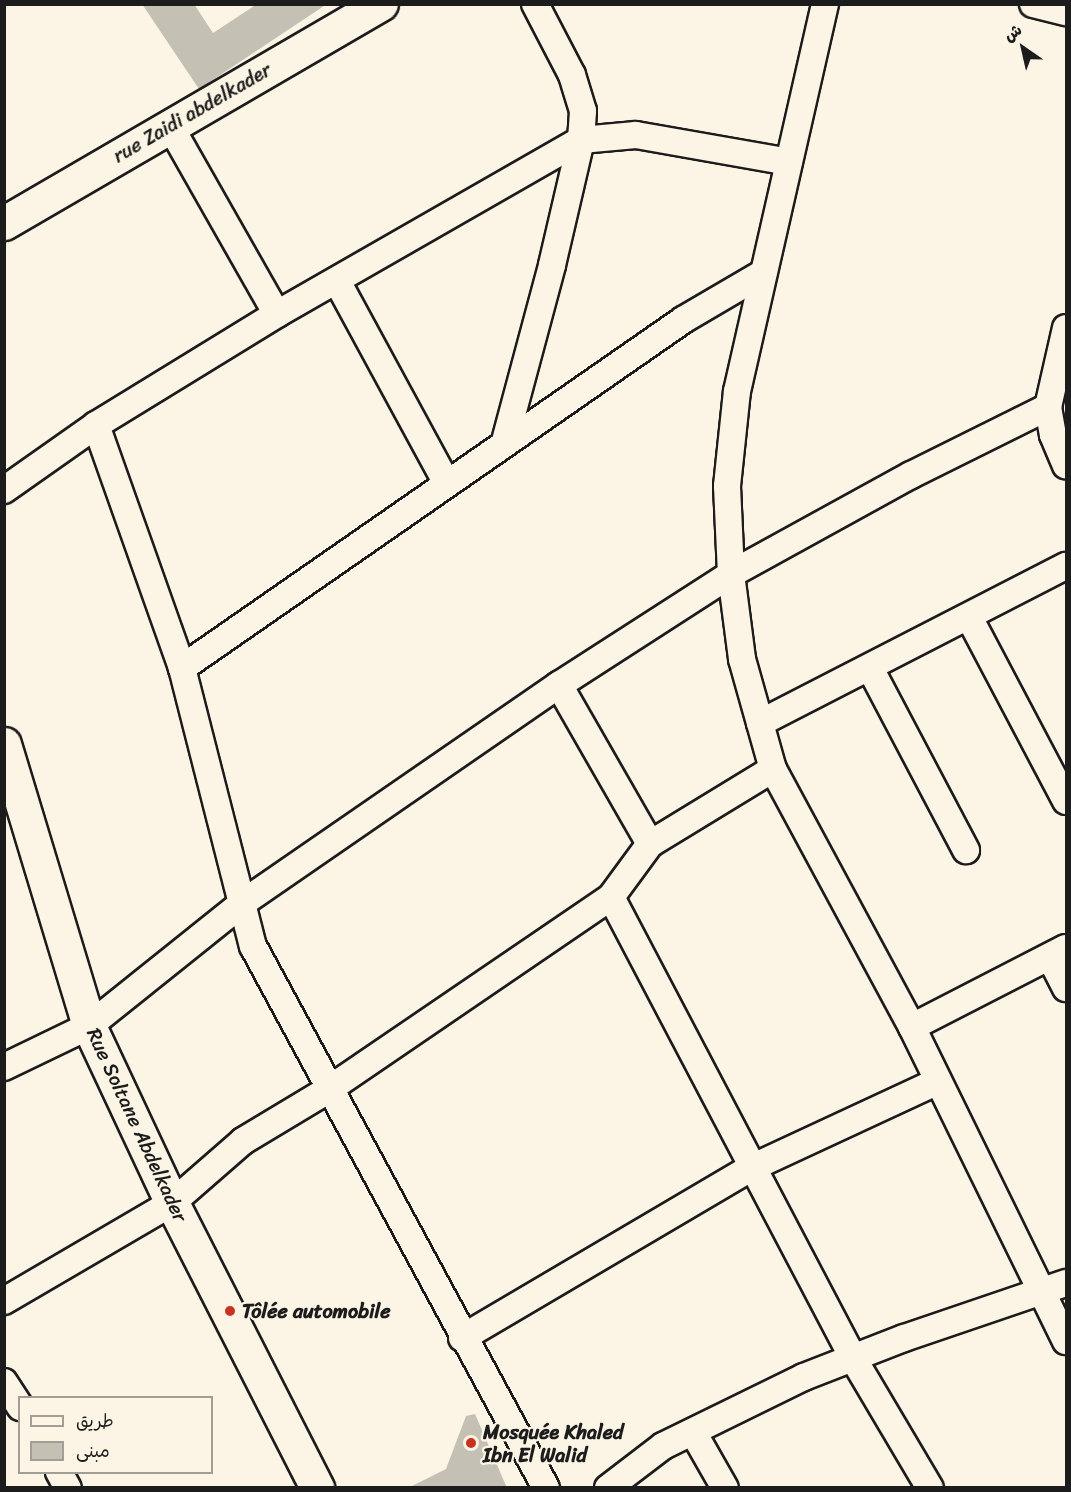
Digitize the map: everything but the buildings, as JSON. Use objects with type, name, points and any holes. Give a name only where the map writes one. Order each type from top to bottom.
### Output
[{"type":"main road","name":"rue Zaidi abdelkader","points":[[4,223],[381,4]]},
{"type":"main road","name":"Rue Soltane Abdelkader","points":[[4,744],[89,1026],[172,1203],[316,1488]]},
{"type":"street","points":[[505,441],[580,140],[583,111],[580,93],[535,4]]},
{"type":"street","points":[[825,4],[737,392],[728,486],[731,574],[742,659],[773,770],[912,1027],[1066,1341]]},
{"type":"street","points":[[1033,4],[1066,12]]},
{"type":"street","points":[[170,126],[277,314]]},
{"type":"street","points":[[4,489],[96,425],[277,314],[580,140],[636,135],[789,162]]},
{"type":"street","points":[[182,668],[505,441],[683,320],[763,273]]},
{"type":"street","points":[[337,281],[446,482]]},
{"type":"street","points":[[1066,328],[1048,407],[1053,435],[1066,465]]},
{"type":"street","points":[[4,1067],[89,1026],[244,902],[559,685],[731,574],[911,475],[1048,407]]},
{"type":"street","points":[[96,425],[182,668],[260,963],[462,1338],[546,1488]]},
{"type":"street","points":[[760,723],[1066,566]]},
{"type":"street","points":[[969,617],[1066,801]]},
{"type":"street","points":[[870,668],[966,850]]},
{"type":"street","points":[[559,685],[650,844]]},
{"type":"street","points":[[4,1301],[172,1203],[243,1141],[328,1090],[611,897],[650,844],[773,770]]},
{"type":"street","points":[[611,897],[751,1168],[853,1358],[930,1488]]},
{"type":"street","points":[[912,1027],[1058,953],[1066,988]]},
{"type":"street","points":[[462,1338],[751,1168],[938,1081]]},
{"type":"street","points":[[608,1488],[663,1446],[804,1377],[1066,1283]]},
{"type":"street","points":[[4,1382],[18,1404]]},
{"type":"street","points":[[693,1432],[725,1488]]},
{"type":"street","points":[[60,1474],[68,1488]]},
{"type":"place","name":"Tôlée automobile","points":[[230,1311]]},
{"type":"place","name":"Mosquée Khaled Ibn El Walid","points":[[471,1443]]}]
